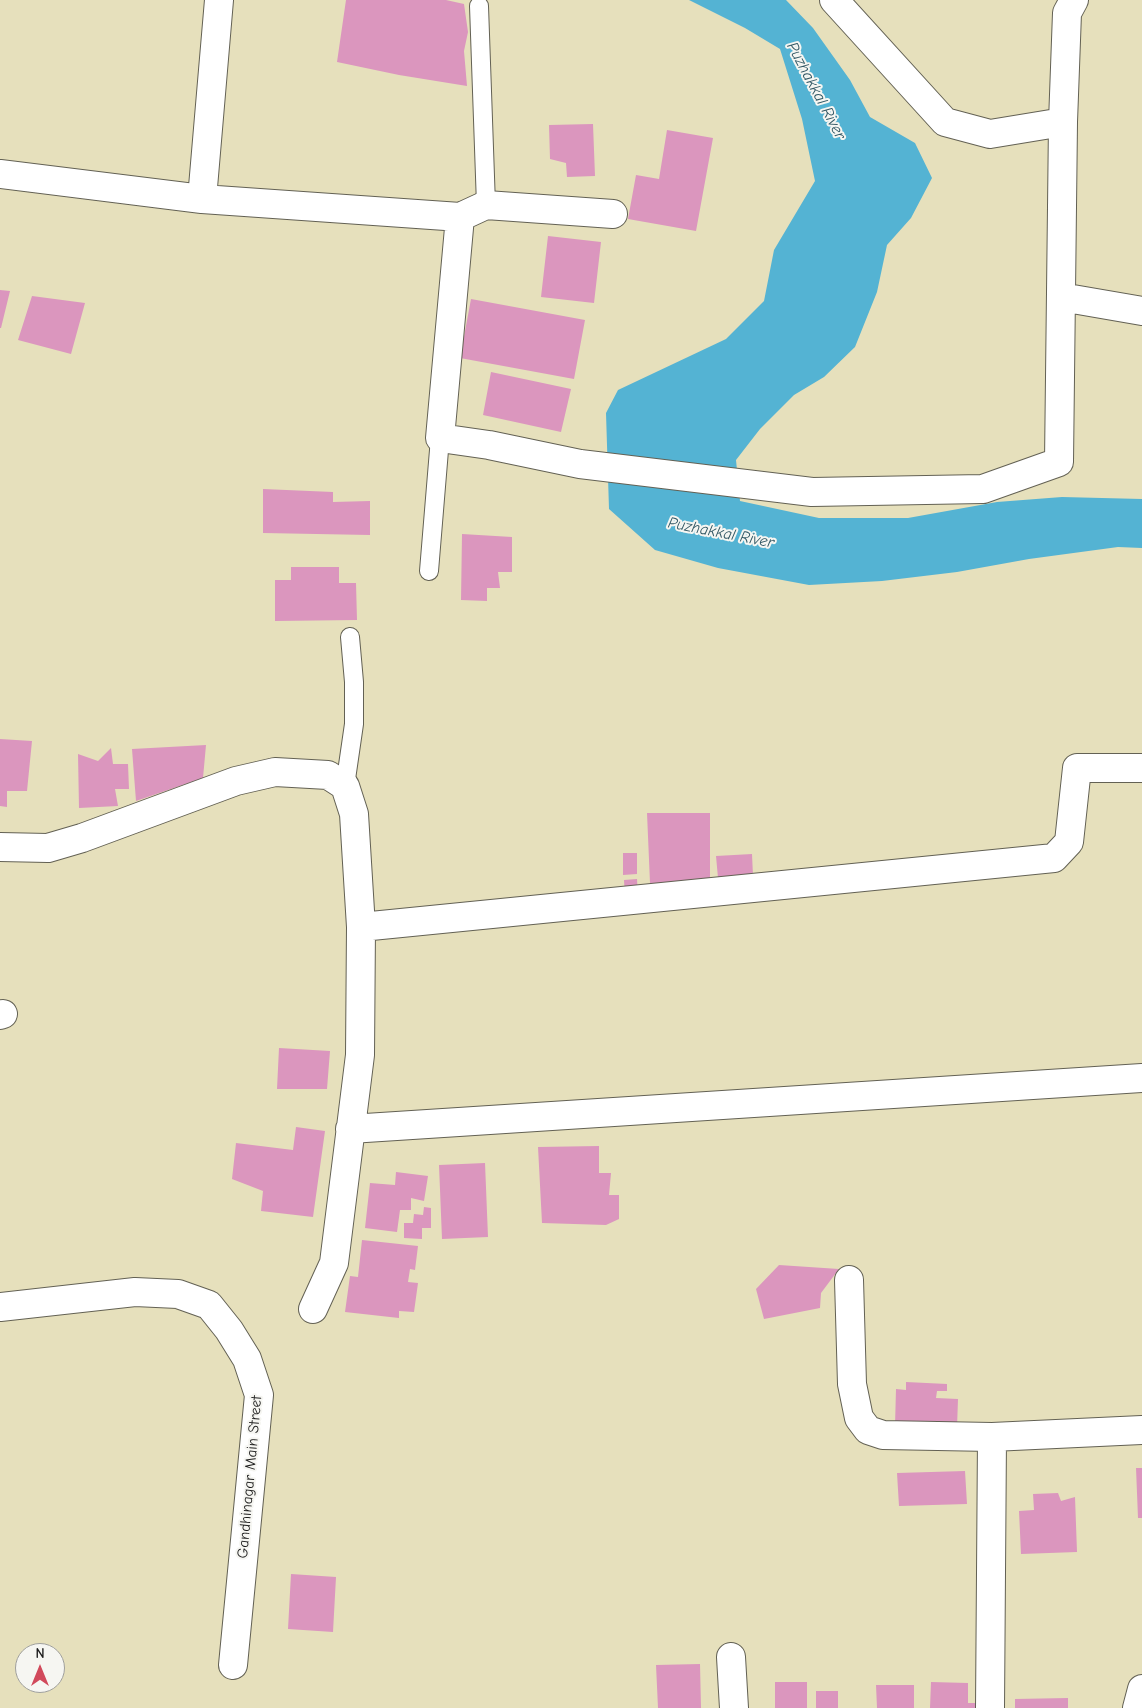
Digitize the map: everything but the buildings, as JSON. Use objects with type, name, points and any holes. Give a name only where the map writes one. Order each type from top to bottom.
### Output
[{"type":"street","points":[[202,199],[219,0]]},
{"type":"street","points":[[834,0],[945,122],[990,134],[1063,122]]},
{"type":"street","points":[[460,217],[440,438],[490,444],[580,464],[812,492],[983,489],[1059,462],[1063,122],[1067,13],[1074,0]]},
{"type":"street","points":[[0,174],[202,199],[460,217],[486,205],[613,214]]},
{"type":"street","points":[[1061,297],[1142,311]]},
{"type":"street","points":[[361,927],[1054,858],[1069,842],[1077,768],[1142,768]]},
{"type":"street","points":[[0,847],[48,848],[82,838],[236,781],[275,772],[328,775],[345,786],[354,814],[361,927],[360,1055],[334,1263],[313,1309]]},
{"type":"street","points":[[350,1130],[1142,1078]]},
{"type":"street","points":[[849,1280],[852,1384],[859,1418],[868,1430],[883,1435],[992,1437],[1142,1430]]},
{"type":"street","name":"Gandhinagar Main Street","points":[[0,1307],[136,1292],[178,1294],[209,1305],[229,1330],[247,1359],[259,1395],[232,1665]]},
{"type":"street","points":[[990,1708],[992,1437]]},
{"type":"street","points":[[731,1657],[734,1708]]},
{"type":"street","points":[[1137,1708],[1142,1689]]},
{"type":"lane","points":[[479,6],[486,205]]},
{"type":"lane","points":[[429,571],[440,438]]},
{"type":"lane","points":[[345,786],[354,724],[354,682],[350,637]]},
{"type":"water","name":"Puzhakkal River","points":[[689,0],[786,0],[813,28],[850,80],[870,117],[915,143],[932,178],[911,218],[887,245],[877,292],[855,347],[824,377],[794,395],[760,429],[736,460],[740,501],[819,518],[908,518],[997,502],[1062,497],[1142,499],[1142,548],[1118,547],[1029,559],[957,572],[882,581],[809,585],[718,568],[655,550],[609,509],[606,413],[618,390],[726,339],[764,301],[774,250],[815,181],[802,119],[780,49],[745,28]]}]
